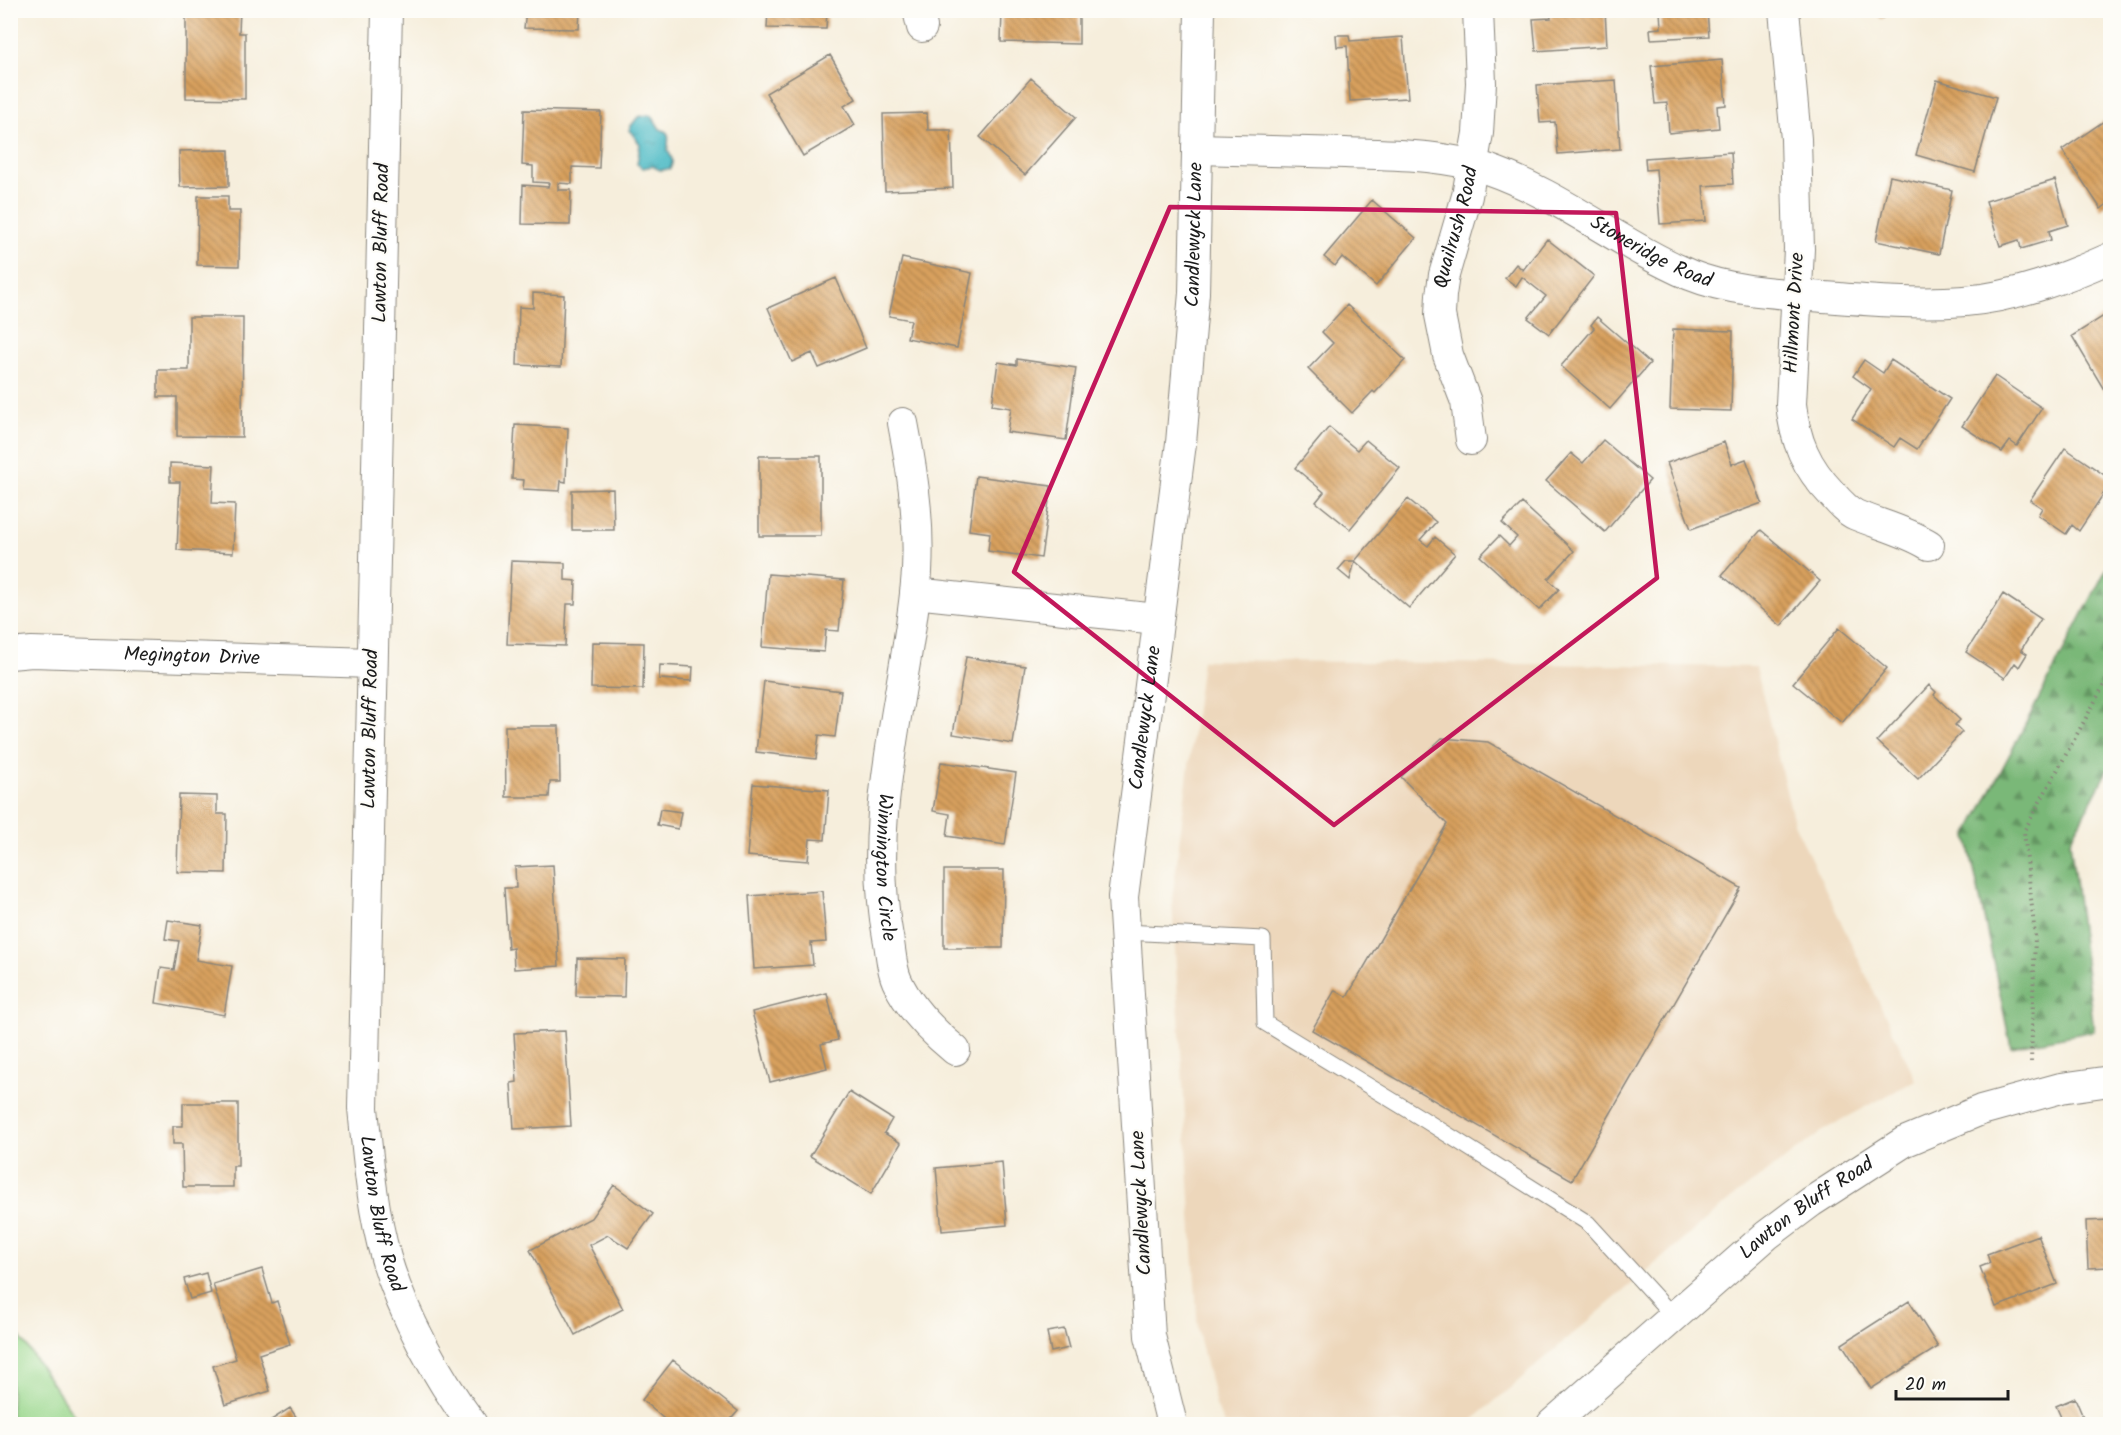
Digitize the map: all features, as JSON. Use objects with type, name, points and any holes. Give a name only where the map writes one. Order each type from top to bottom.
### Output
[{"type":"street","name":"Lawton Bluff Road","points":[[387,10],[363,1108],[370,1185],[386,1257],[399,1294],[433,1366],[472,1425]]},
{"type":"street","name":"Candlewyck Lane","points":[[1172,1425],[1150,1336],[1123,897],[1181,443],[1194,293],[1200,10]]},
{"type":"street","name":"Quailrush Road","points":[[1471,440],[1466,402],[1448,356],[1440,315],[1444,275],[1467,196],[1478,133],[1481,83],[1478,10]]},
{"type":"street","name":"Hillmont Drive","points":[[1785,10],[1796,139],[1799,249],[1791,404],[1793,423],[1805,460],[1815,476],[1841,505],[1854,514],[1913,535],[1929,545]]},
{"type":"street","name":"Stoneridge Road","points":[[1197,149],[1425,156],[1472,165],[1542,192],[1640,251],[1692,276],[1749,290],[1898,303],[1966,301],[2000,296],[2067,278],[2110,258]]},
{"type":"street","name":"Winnington Circle","points":[[903,423],[913,477],[917,525],[915,593],[887,765],[880,840],[884,916],[896,979],[911,1006],[942,1040],[955,1050]]},
{"type":"street","points":[[915,593],[1158,619]]},
{"type":"street","name":"Megington Drive","points":[[10,654],[32,652],[372,663]]},
{"type":"street","name":"Lawton Bluff Road","points":[[1552,1425],[1785,1222],[1811,1202],[1904,1142],[1981,1110],[2061,1088],[2110,1081]]},
{"type":"lane","points":[[1125,932],[1263,939],[1265,1023],[1588,1223],[1674,1317]]},
{"type":"path","points":[[2031,1096],[2035,936],[2024,831],[2110,674]]},
{"type":"highlighted area","points":[[1170,207],[1616,213],[1657,578],[1334,825],[1014,572]]},
{"type":"shaded area","points":[[1202,660],[1756,667],[1794,823],[1916,1080],[1827,1128],[1733,1197],[1468,1424],[1224,1424],[1216,1405],[1198,1331],[1172,901]]},
{"type":"green space","points":[[2110,562],[2110,765],[2070,841],[2094,1031],[2011,1047],[1967,836]]},
{"type":"green space","points":[[11,1324],[80,1424],[11,1424]]},
{"type":"water","points":[[652,116],[660,129],[667,132],[668,151],[672,162],[670,169],[660,170],[652,166],[643,168],[637,164],[640,144],[630,131],[630,127],[638,117]]},
{"type":"building","points":[[186,10],[240,10],[239,33],[245,33],[245,99],[186,98]]},
{"type":"building","points":[[526,10],[580,10],[579,29],[524,28]]},
{"type":"building","points":[[768,10],[827,10],[826,29],[767,28]]},
{"type":"building","points":[[1002,10],[1079,10],[1079,44],[1001,42]]},
{"type":"building","points":[[1550,10],[1605,10],[1607,46],[1536,51],[1533,19],[1551,18]]},
{"type":"building","points":[[1660,10],[1707,10],[1709,36],[1651,39],[1650,29],[1661,28]]},
{"type":"building","points":[[1872,10],[1889,10],[1882,19]]},
{"type":"building","points":[[1336,35],[1349,35],[1350,41],[1403,37],[1408,98],[1350,101],[1347,46],[1337,47]]},
{"type":"building","points":[[830,55],[856,99],[844,106],[855,125],[803,156],[766,93]]},
{"type":"building","points":[[1722,60],[1726,105],[1717,106],[1719,128],[1669,133],[1667,103],[1655,104],[1651,66]]},
{"type":"building","points":[[1031,78],[1076,117],[1025,175],[980,137]]},
{"type":"building","points":[[1616,80],[1620,149],[1558,154],[1555,122],[1540,123],[1537,85]]},
{"type":"building","points":[[1937,80],[1996,97],[1975,172],[1916,155]]},
{"type":"building","points":[[524,110],[601,112],[599,168],[572,167],[572,184],[558,183],[558,190],[571,190],[570,225],[522,224],[523,185],[548,187],[549,183],[533,182],[533,166],[522,165]]},
{"type":"building","points":[[927,113],[928,130],[951,130],[953,188],[885,191],[883,114]]},
{"type":"building","points":[[2110,117],[2110,202],[2101,209],[2062,150]]},
{"type":"building","points":[[229,150],[229,186],[180,187],[179,151]]},
{"type":"building","points":[[1731,152],[1733,184],[1703,186],[1706,221],[1660,224],[1656,169],[1646,170],[1645,158]]},
{"type":"building","points":[[1890,176],[1952,190],[1939,254],[1876,241]]},
{"type":"building","points":[[2055,180],[2068,225],[2049,231],[2051,240],[2021,249],[2019,240],[2000,246],[1986,201]]},
{"type":"building","points":[[198,196],[228,196],[228,211],[240,211],[239,266],[197,265]]},
{"type":"building","points":[[1372,200],[1416,238],[1376,286],[1342,257],[1335,266],[1324,257]]},
{"type":"building","points":[[1547,239],[1594,276],[1549,334],[1528,318],[1546,296],[1522,277],[1516,286],[1505,278],[1516,264],[1523,270]]},
{"type":"building","points":[[902,258],[972,273],[957,348],[907,338],[911,320],[889,316]]},
{"type":"building","points":[[836,278],[866,348],[819,368],[812,353],[792,362],[768,308]]},
{"type":"building","points":[[533,293],[564,295],[561,367],[517,365],[519,307],[533,308]]},
{"type":"building","points":[[1347,305],[1405,360],[1375,393],[1373,391],[1352,413],[1308,369],[1333,343],[1322,332]]},
{"type":"building","points":[[2110,312],[2110,397],[2109,398],[2072,336]]},
{"type":"building","points":[[189,317],[243,317],[242,437],[177,436],[177,397],[158,397],[158,370],[189,370]]},
{"type":"building","points":[[1597,317],[1650,363],[1610,409],[1561,366],[1594,328],[1591,325]]},
{"type":"building","points":[[1673,329],[1733,331],[1731,411],[1670,409]]},
{"type":"building","points":[[1017,359],[1076,368],[1066,440],[1007,432],[1011,408],[992,405],[998,362],[1017,365]]},
{"type":"building","points":[[1864,360],[1883,373],[1891,360],[1950,399],[1917,449],[1900,438],[1894,447],[1852,419],[1871,389],[1853,376]]},
{"type":"building","points":[[1995,376],[2042,408],[2017,446],[2010,441],[2002,452],[1962,426]]},
{"type":"building","points":[[515,425],[568,428],[566,482],[561,481],[560,491],[523,489],[524,480],[512,479]]},
{"type":"building","points":[[1329,427],[1357,450],[1366,440],[1400,468],[1350,529],[1316,502],[1324,492],[1295,468]]},
{"type":"building","points":[[1603,440],[1650,480],[1605,532],[1546,481],[1571,453],[1583,463]]},
{"type":"building","points":[[1724,442],[1732,464],[1746,459],[1762,503],[1691,529],[1667,463]]},
{"type":"building","points":[[2065,448],[2110,479],[2110,484],[2079,531],[2072,525],[2066,534],[2038,515],[2042,508],[2030,500]]},
{"type":"building","points":[[759,456],[821,456],[821,536],[759,536]]},
{"type":"building","points":[[170,463],[214,465],[212,503],[235,504],[233,553],[177,550],[180,482],[170,482]]},
{"type":"building","points":[[976,476],[1051,486],[1041,558],[988,551],[990,533],[969,530]]},
{"type":"building","points":[[613,489],[614,530],[572,530],[572,490]]},
{"type":"building","points":[[1408,499],[1436,522],[1420,540],[1428,546],[1435,537],[1455,554],[1409,608],[1355,561]]},
{"type":"building","points":[[1522,503],[1574,551],[1548,579],[1559,589],[1539,610],[1480,556],[1499,536],[1509,546],[1517,537],[1502,523]]},
{"type":"building","points":[[1761,530],[1820,581],[1781,626],[1722,575]]},
{"type":"building","points":[[511,561],[565,563],[565,580],[576,581],[575,604],[567,604],[565,646],[507,644]]},
{"type":"building","points":[[1346,561],[1355,561],[1350,580],[1338,570]]},
{"type":"building","points":[[768,574],[844,580],[839,631],[826,630],[824,652],[762,647]]},
{"type":"building","points":[[2003,594],[2041,619],[2021,650],[2027,654],[2019,667],[2015,663],[2005,678],[1966,652]]},
{"type":"building","points":[[1839,628],[1887,668],[1842,723],[1793,683]]},
{"type":"building","points":[[592,642],[644,643],[643,689],[591,688]]},
{"type":"building","points":[[966,657],[1025,666],[1013,744],[953,734]]},
{"type":"building","points":[[660,665],[693,667],[692,681],[659,679]]},
{"type":"building","points":[[764,681],[841,691],[835,737],[819,735],[816,759],[756,752]]},
{"type":"building","points":[[1929,685],[1936,692],[1934,695],[1960,720],[1955,725],[1962,732],[1918,779],[1877,741]]},
{"type":"building","points":[[505,726],[559,726],[560,782],[550,782],[549,797],[506,797]]},
{"type":"building","points":[[1442,738],[1488,742],[1741,888],[1572,1180],[1312,1030],[1335,990],[1347,997],[1447,824],[1401,777]]},
{"type":"building","points":[[941,762],[1016,773],[1005,845],[947,836],[950,814],[933,811]]},
{"type":"building","points":[[753,784],[829,790],[825,840],[810,839],[808,861],[747,856]]},
{"type":"building","points":[[179,795],[217,796],[217,814],[227,814],[226,873],[177,872]]},
{"type":"building","points":[[660,809],[681,812],[678,829],[657,825]]},
{"type":"building","points":[[553,865],[559,966],[514,969],[513,948],[508,949],[504,888],[516,888],[515,867]]},
{"type":"building","points":[[944,870],[1004,870],[1003,948],[944,948]]},
{"type":"building","points":[[822,891],[826,942],[811,943],[813,965],[754,969],[749,896]]},
{"type":"building","points":[[168,920],[202,925],[196,960],[232,966],[224,1015],[156,1003],[161,968],[174,970],[179,941],[165,939]]},
{"type":"building","points":[[577,958],[625,959],[624,997],[576,996]]},
{"type":"building","points":[[827,993],[838,1040],[821,1044],[827,1068],[770,1082],[752,1012]]},
{"type":"building","points":[[565,1031],[571,1126],[514,1129],[511,1083],[517,1082],[514,1033]]},
{"type":"building","points":[[849,1092],[892,1119],[884,1133],[901,1143],[871,1194],[810,1156]]},
{"type":"building","points":[[183,1103],[238,1103],[238,1166],[233,1166],[233,1187],[183,1187],[182,1144],[173,1144],[173,1126],[183,1126]]},
{"type":"building","points":[[1002,1162],[1007,1225],[942,1231],[936,1168]]},
{"type":"building","points":[[614,1185],[653,1214],[628,1248],[608,1235],[589,1245],[623,1309],[575,1335],[530,1250],[591,1218]]},
{"type":"building","points":[[2110,1220],[2110,1267],[2088,1268],[2086,1221]]},
{"type":"building","points":[[2038,1235],[2057,1284],[1996,1307],[1980,1267],[1990,1263],[1987,1254]]},
{"type":"building","points":[[262,1269],[272,1303],[277,1301],[290,1344],[259,1354],[270,1391],[225,1405],[213,1366],[236,1359],[213,1284]]},
{"type":"building","points":[[206,1273],[211,1293],[190,1299],[184,1279]]},
{"type":"building","points":[[1909,1301],[1938,1347],[1871,1389],[1842,1344]]},
{"type":"building","points":[[1064,1329],[1069,1348],[1051,1352],[1047,1332]]},
{"type":"building","points":[[673,1360],[738,1411],[727,1424],[670,1424],[642,1400]]},
{"type":"building","points":[[2075,1398],[2086,1424],[2064,1424],[2056,1406]]},
{"type":"building","points":[[290,1408],[301,1424],[265,1424]]}]
